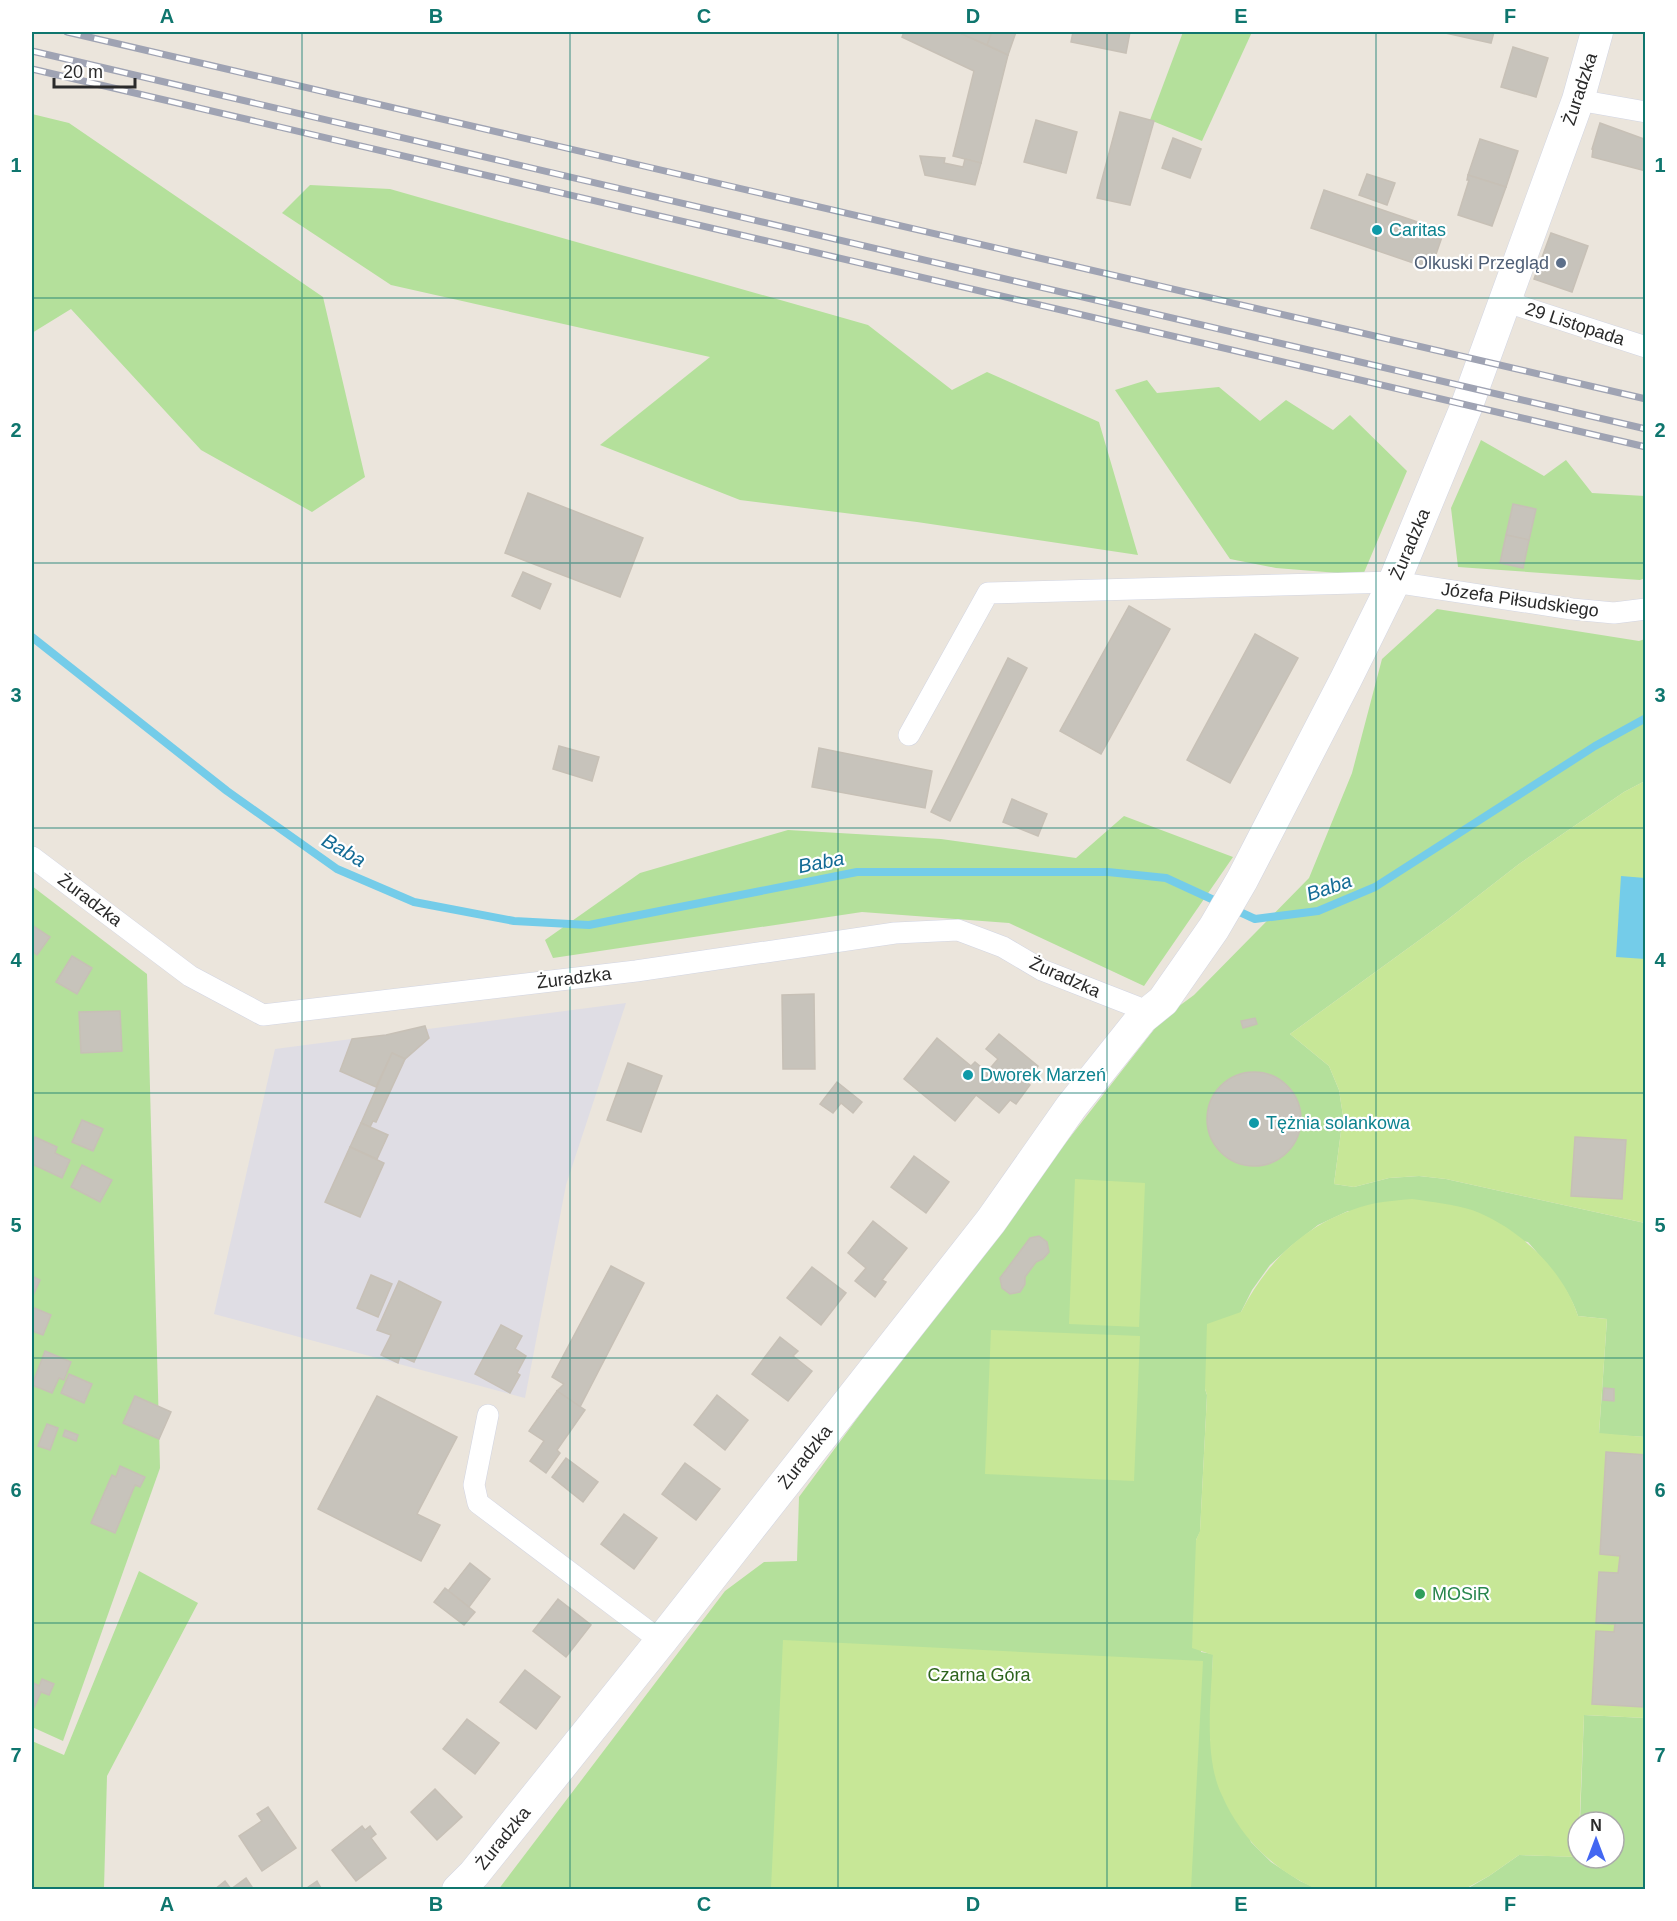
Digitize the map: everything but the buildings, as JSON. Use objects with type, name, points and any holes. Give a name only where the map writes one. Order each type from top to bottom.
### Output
[{"type":"street","name":"Żuradzka","points":[[458,1890],[474,1874],[661,1641],[991,1221],[1071,1107],[1142,1018],[1163,1001],[1214,927],[1242,880],[1347,679],[1394,582],[1467,405],[1578,100],[1597,32]]},
{"type":"street","points":[[1578,100],[1646,112]]},
{"type":"street","name":"29 Listopada","points":[[1504,301],[1646,346]]},
{"type":"street","name":"Józefa Piłsudskiego","points":[[909,735],[988,593],[1394,582],[1572,609],[1614,613],[1646,609]]},
{"type":"street","name":"Żuradzka","points":[[32,857],[190,976],[263,1015],[636,971],[895,933],[958,930],[1003,947],[1042,970],[1137,1007],[1142,1018]]},
{"type":"street","points":[[488,1415],[474,1485],[478,1503],[661,1641]]},
{"type":"shaded area","points":[[626,1003],[566,1185],[525,1398],[214,1314],[275,1049]]},
{"type":"green space","points":[[1183,32],[1252,32],[1202,141],[1150,120]]},
{"type":"green space","points":[[32,114],[69,123],[323,297],[365,477],[312,512],[201,450],[71,309],[32,333]]},
{"type":"green space","points":[[310,185],[390,189],[868,325],[952,390],[987,372],[1099,422],[1138,555],[917,522],[740,500],[600,445],[710,357],[391,285],[282,213]]},
{"type":"green space","points":[[1147,380],[1157,393],[1219,387],[1260,421],[1286,400],[1333,430],[1350,415],[1407,471],[1363,575],[1276,568],[1230,559],[1115,390]]},
{"type":"green space","points":[[1481,440],[1544,476],[1566,460],[1592,493],[1645,496],[1645,578],[1640,580],[1458,567],[1451,508]]},
{"type":"green space","name":"Czarna Góra","points":[[1437,609],[1639,641],[1645,639],[1645,781],[1624,792],[1519,864],[1447,920],[1290,1034],[1329,1066],[1339,1090],[1343,1116],[1334,1184],[1354,1187],[1389,1178],[1419,1176],[1446,1179],[1645,1223],[1645,1437],[1599,1434],[1607,1319],[1578,1316],[1563,1286],[1528,1242],[1348,1211],[1318,1225],[1270,1265],[1252,1290],[1205,1389],[1207,1395],[1200,1532],[1196,1540],[1201,1652],[1213,1654],[1210,1739],[1251,1842],[1271,1862],[1300,1881],[1318,1889],[498,1890],[725,1591],[764,1562],[797,1561],[799,1497],[972,1263],[1163,1018],[1194,995],[1309,878],[1352,773],[1382,659]]},
{"type":"green space","points":[[1645,781],[1645,1223],[1446,1179],[1419,1176],[1389,1178],[1354,1187],[1334,1184],[1343,1116],[1339,1090],[1329,1066],[1290,1034],[1447,920],[1519,864],[1624,792]]},
{"type":"green space","points":[[1124,816],[1233,857],[1144,986],[1009,923],[862,912],[553,958],[545,940],[640,873],[788,830],[941,839],[1076,858]]},
{"type":"green space","points":[[32,886],[147,974],[160,1468],[63,1741],[32,1727]]},
{"type":"green space","points":[[1075,1179],[1145,1183],[1139,1327],[1069,1324]]},
{"type":"green space","name":"MOSiR","points":[[1412,1199],[1472,1210],[1506,1227],[1537,1252],[1562,1282],[1578,1316],[1607,1319],[1599,1433],[1645,1437],[1645,1718],[1584,1715],[1580,1810],[1566,1810],[1566,1857],[1519,1855],[1465,1889],[1318,1890],[1290,1875],[1264,1855],[1243,1832],[1218,1786],[1213,1768],[1210,1736],[1213,1655],[1192,1648],[1196,1540],[1200,1531],[1207,1395],[1205,1389],[1207,1324],[1241,1312],[1265,1273],[1296,1242],[1313,1229],[1353,1209],[1376,1203]]},
{"type":"green space","points":[[991,1330],[1140,1336],[1134,1481],[985,1474]]},
{"type":"green space","points":[[139,1571],[198,1603],[107,1776],[104,1889],[32,1889],[32,1741],[64,1755]]},
{"type":"green space","points":[[783,1640],[1203,1661],[1191,1889],[771,1889]]},
{"type":"green space","points":[[1584,1715],[1645,1718],[1645,1889],[1465,1890],[1519,1855],[1566,1856],[1566,1870],[1626,1870],[1626,1810],[1580,1810]]},
{"type":"water","points":[[1621,876],[1645,878],[1645,959],[1616,957]]},
{"type":"waterway","name":"Baba","points":[[32,637],[227,791],[337,869],[414,902],[514,921],[589,925],[857,872],[1108,872],[1166,878],[1255,919],[1318,911],[1375,887],[1595,746],[1646,718]]},
{"type":"railway","points":[[67,32],[1646,399]]},
{"type":"railway","points":[[32,51],[1646,429]]},
{"type":"railway","points":[[32,69],[1646,447]]},
{"type":"place","name":"Caritas","points":[[1377,230]]},
{"type":"place","name":"Olkuski Przegląd","points":[[1561,263]]},
{"type":"place","name":"Dworek Marzeń","points":[[968,1075]]},
{"type":"place","name":"Tężnia solankowa","points":[[1254,1123]]},
{"type":"place","name":"MOSiR","points":[[1420,1594]]}]
